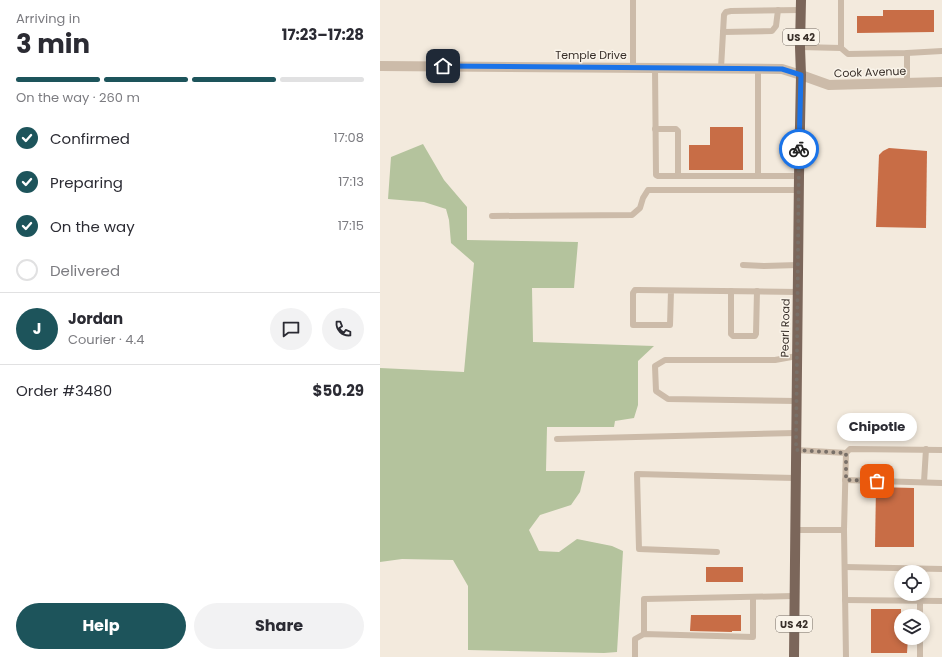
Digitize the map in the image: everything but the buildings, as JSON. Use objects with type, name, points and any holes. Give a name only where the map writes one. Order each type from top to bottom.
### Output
[{"type":"main road","name":"Pearl Road","points":[[794,657],[801,5]]},
{"type":"street","name":"Temple Drive","points":[[380,66],[758,68],[782,69],[801,75]]},
{"type":"street","name":"Cook Avenue","points":[[801,75],[828,86],[942,82]]},
{"type":"lane","points":[[633,0],[633,68]]},
{"type":"lane","points":[[841,0],[841,48]]},
{"type":"lane","points":[[720,68],[724,15],[726,12],[778,10],[801,5]]},
{"type":"lane","points":[[723,32],[772,31],[776,26],[778,10]]},
{"type":"lane","points":[[800,47],[841,48],[848,54],[942,51]]},
{"type":"lane","points":[[907,53],[907,83]]},
{"type":"lane","points":[[655,68],[656,175],[799,176]]},
{"type":"lane","points":[[758,68],[758,176]]},
{"type":"lane","points":[[655,129],[676,129],[678,131],[678,176]]},
{"type":"lane","points":[[492,216],[632,215],[640,208],[643,198],[648,190],[799,190]]},
{"type":"lane","points":[[743,265],[798,265]]},
{"type":"lane","points":[[671,291],[670,325],[633,325],[635,290],[798,292]]},
{"type":"lane","points":[[731,291],[731,334],[733,336],[754,336],[756,334],[757,292]]},
{"type":"lane","points":[[796,401],[668,400],[656,391],[655,366],[665,360],[775,360],[797,356]]},
{"type":"lane","points":[[557,439],[796,433]]},
{"type":"lane","points":[[924,482],[926,449]]},
{"type":"lane","points":[[796,450],[846,453],[850,450],[942,450]]},
{"type":"lane","points":[[846,453],[844,530],[846,657]]},
{"type":"lane","points":[[717,552],[639,549],[637,474],[795,478]]},
{"type":"lane","points":[[846,480],[940,482]]},
{"type":"lane","points":[[795,530],[844,530]]},
{"type":"lane","points":[[844,567],[942,569]]},
{"type":"lane","points":[[644,634],[644,599],[794,596]]},
{"type":"lane","points":[[635,657],[635,639],[644,634],[753,637],[753,597]]},
{"type":"lane","points":[[845,600],[894,601]]},
{"type":"lane","points":[[920,601],[920,609]]},
{"type":"lane","points":[[930,601],[942,601]]},
{"type":"lane","points":[[920,645],[920,657]]},
{"type":"green space","points":[[423,144],[444,180],[467,207],[467,240],[578,242],[574,288],[532,288],[533,342],[654,346],[638,361],[638,405],[634,418],[615,421],[614,427],[547,427],[546,471],[585,471],[580,492],[571,505],[540,515],[529,530],[539,551],[559,552],[577,539],[612,546],[623,551],[617,652],[468,650],[468,586],[453,560],[402,559],[380,562],[380,368],[464,372],[474,263],[451,243],[449,220],[446,209],[424,202],[388,199],[391,157]]},
{"type":"way so far","points":[[799,149],[796,450],[846,453],[846,480],[877,481]]},
{"type":"place","name":"Chipotle","points":[[877,481]]},
{"type":"route","points":[[443,66],[782,69],[801,75],[799,149]]}]
